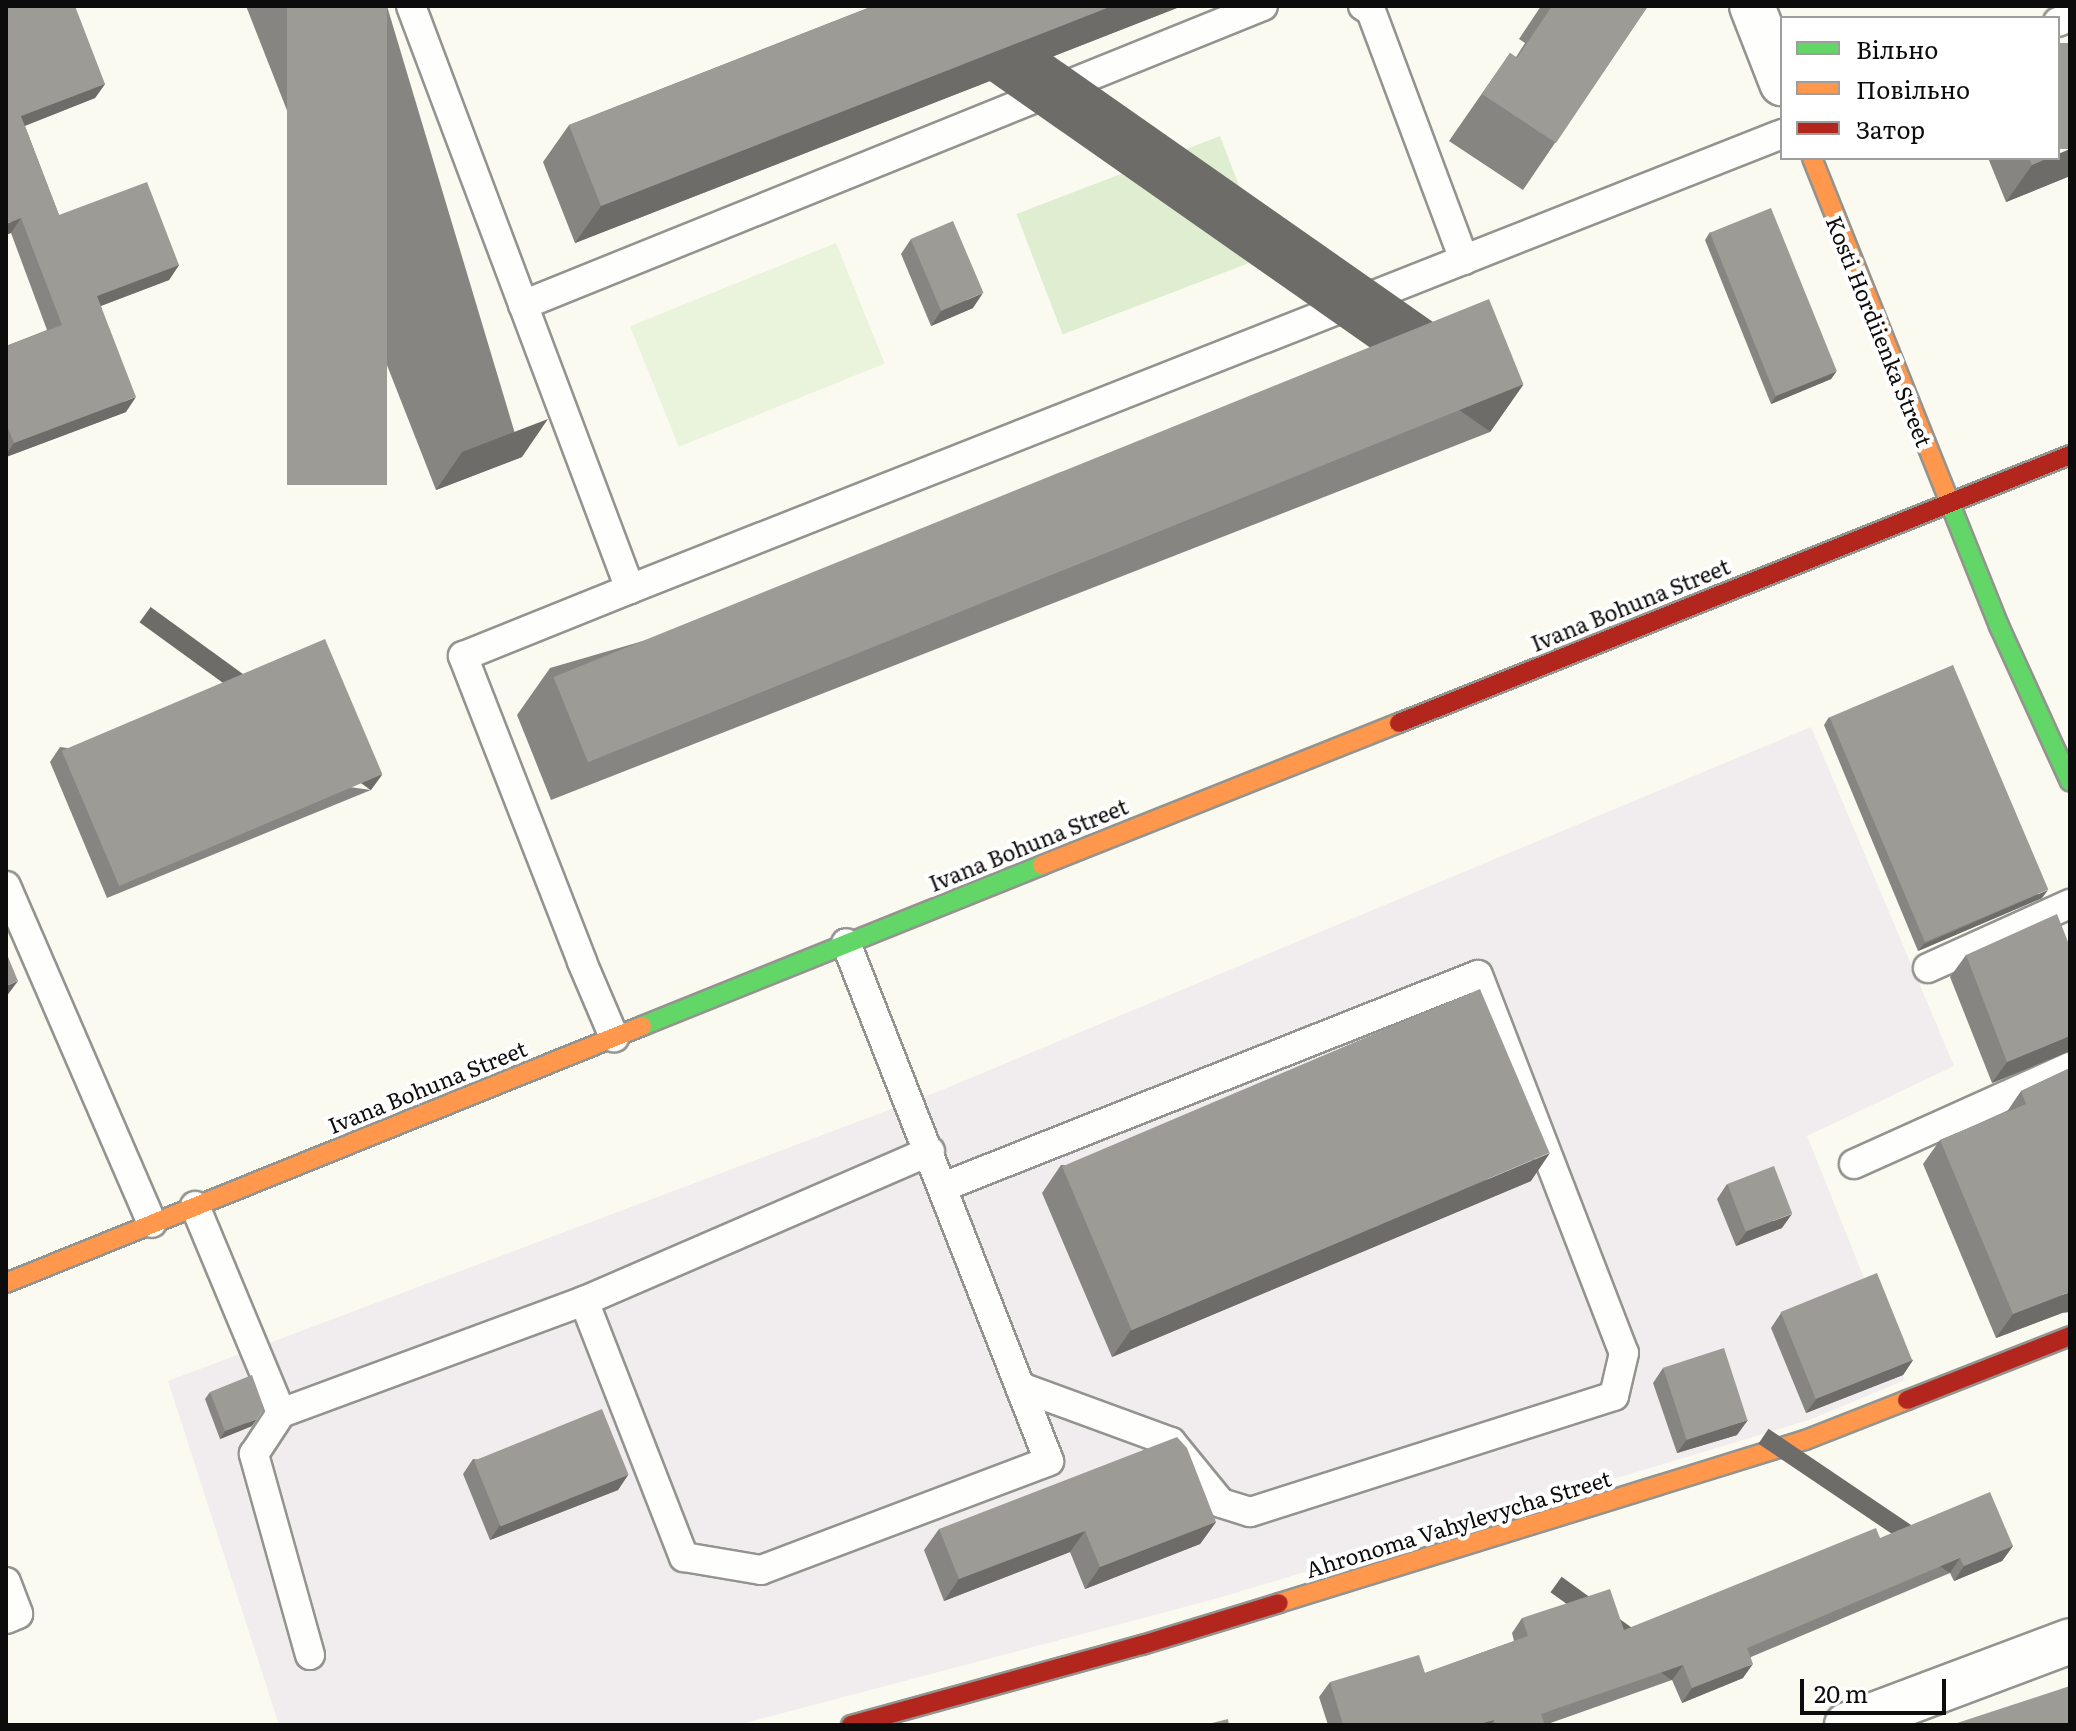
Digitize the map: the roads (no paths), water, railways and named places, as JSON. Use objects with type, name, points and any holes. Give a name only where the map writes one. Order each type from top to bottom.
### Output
[{"type":"street","points":[[1752,6],[1780,78]]},
{"type":"street","name":"Kosti Hordiienka Street","points":[[1813,160],[1948,504],[2070,782]]},
{"type":"street","name":"Ivana Bohuna Street","points":[[6,1283],[846,943],[2070,455]]},
{"type":"street","name":"Ahronoma Vahylevycha Street","points":[[851,1725],[1142,1645],[1775,1449],[2070,1336]]},
{"type":"street","points":[[1847,1725],[2070,1641]]},
{"type":"lane","points":[[523,305],[1263,6]]},
{"type":"lane","points":[[1363,6],[1371,11],[1464,260]]},
{"type":"lane","points":[[421,9],[523,305],[630,589]]},
{"type":"lane","points":[[614,1037],[463,656],[1780,135]]},
{"type":"lane","points":[[6,886],[152,1223]]},
{"type":"lane","points":[[1928,968],[2070,904]]},
{"type":"lane","points":[[584,1301],[684,1557],[761,1570],[1049,1461],[846,943]]},
{"type":"lane","points":[[943,1187],[1478,975],[1624,1353],[1614,1396],[1250,1512],[1221,1503],[1171,1442],[1021,1387]]},
{"type":"lane","points":[[1854,1164],[2070,1067]]},
{"type":"lane","points":[[310,1655],[254,1454],[281,1413],[584,1301],[930,1151]]},
{"type":"lane","points":[[195,1206],[281,1413]]},
{"type":"lane","points":[[6,1582],[18,1614],[6,1619]]}]
